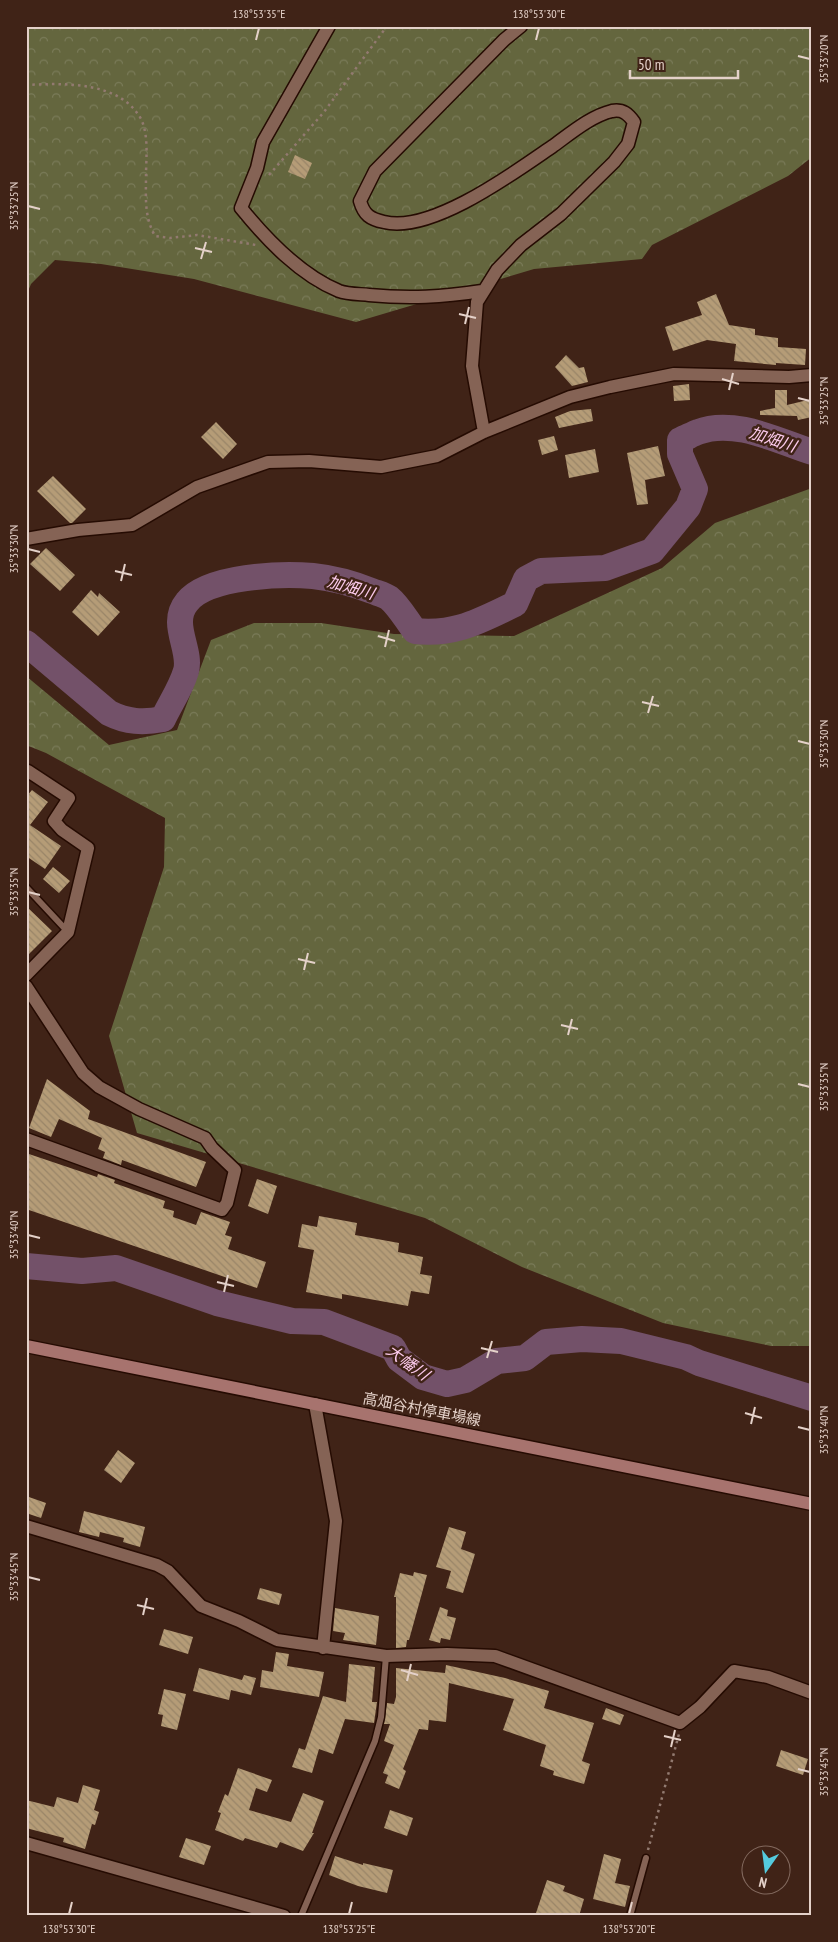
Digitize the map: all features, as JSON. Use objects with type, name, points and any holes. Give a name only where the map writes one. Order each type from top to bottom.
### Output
[{"type":"main road","name":"高畑谷村停車場線","points":[[26,1346],[812,1504]]},
{"type":"street","points":[[329,26],[263,142],[258,168],[241,208],[256,228],[309,276],[341,292],[407,299],[438,298],[482,291]]},
{"type":"street","points":[[484,432],[472,366],[477,302],[482,291],[497,270],[522,245],[561,214],[614,162],[632,136],[634,122],[628,114],[614,111],[592,120],[516,172],[445,212],[402,224],[391,224],[373,219],[363,212],[360,201],[375,171],[504,40],[521,26]]},
{"type":"street","points":[[26,539],[78,530],[132,525],[197,487],[268,462],[309,461],[381,467],[437,456],[484,432],[570,397],[674,374],[812,375]]},
{"type":"street","points":[[26,774],[28,771],[69,798],[54,821],[62,830],[88,848],[68,932],[26,975]]},
{"type":"street","points":[[26,986],[83,1073],[99,1087],[139,1109],[205,1138],[212,1148],[235,1170],[227,1203],[222,1210],[26,1139]]},
{"type":"street","points":[[315,1404],[336,1522],[323,1648]]},
{"type":"street","points":[[26,1526],[168,1571],[201,1606],[239,1620],[276,1640],[386,1656],[448,1654],[496,1656],[680,1723],[700,1707],[734,1671],[768,1677],[812,1692]]},
{"type":"street","points":[[26,1843],[284,1916]]},
{"type":"lane","points":[[26,887],[68,932]]},
{"type":"lane","points":[[301,1916],[375,1741],[381,1717],[386,1656]]},
{"type":"lane","points":[[630,1916],[646,1858]]},
{"type":"path","points":[[266,179],[324,112],[387,26]]},
{"type":"path","points":[[26,85],[97,88],[124,99],[142,120],[146,138],[146,210],[148,223],[154,236],[170,238],[197,235],[279,248]]},
{"type":"path","points":[[646,1858],[679,1736],[680,1723]]},
{"type":"green space","points":[[26,26],[812,26],[812,157],[788,176],[652,245],[642,259],[534,269],[356,322],[194,279],[101,264],[55,260],[31,284],[26,296]]},
{"type":"green space","points":[[812,488],[812,1346],[771,1346],[663,1323],[522,1267],[425,1218],[137,1133],[109,1036],[164,867],[165,818],[46,753],[26,745],[26,676],[109,745],[177,730],[211,640],[254,623],[321,623],[394,634],[514,636],[662,568],[715,523]]},
{"type":"building","points":[[295,155],[312,163],[305,179],[288,172]]},
{"type":"building","points":[[716,294],[729,325],[755,329],[755,335],[778,338],[778,347],[806,349],[805,365],[776,363],[776,365],[734,361],[736,344],[707,340],[673,351],[665,327],[702,315],[697,302]]},
{"type":"building","points":[[566,355],[579,368],[584,367],[588,382],[572,386],[555,367]]},
{"type":"building","points":[[689,384],[690,400],[674,401],[673,386]]},
{"type":"building","points":[[775,390],[787,390],[787,405],[812,399],[812,417],[798,420],[797,416],[760,415],[760,411],[775,408]]},
{"type":"building","points":[[591,409],[593,421],[559,428],[555,417],[570,411]]},
{"type":"building","points":[[216,422],[237,444],[223,459],[201,437]]},
{"type":"building","points":[[554,436],[558,450],[542,455],[538,440]]},
{"type":"building","points":[[658,446],[665,476],[645,480],[648,504],[637,505],[627,453]]},
{"type":"building","points":[[595,449],[599,472],[569,478],[565,455]]},
{"type":"building","points":[[53,476],[86,509],[72,523],[37,491]]},
{"type":"building","points":[[46,548],[75,575],[60,591],[30,564]]},
{"type":"building","points":[[91,590],[98,597],[99,593],[120,612],[98,636],[72,612]]},
{"type":"building","points":[[32,790],[48,802],[30,825],[61,846],[45,869],[26,856],[26,797]]},
{"type":"building","points":[[53,867],[70,881],[59,893],[43,879]]},
{"type":"building","points":[[26,906],[52,931],[26,957]]},
{"type":"building","points":[[47,1079],[90,1111],[88,1119],[206,1162],[196,1187],[122,1160],[121,1165],[103,1158],[105,1152],[98,1149],[102,1138],[59,1119],[51,1137],[29,1128]]},
{"type":"building","points":[[26,1153],[97,1177],[98,1174],[115,1180],[114,1183],[165,1201],[163,1208],[174,1211],[173,1217],[196,1225],[201,1212],[230,1222],[225,1235],[232,1237],[228,1249],[266,1262],[257,1288],[26,1209]]},
{"type":"building","points":[[257,1179],[277,1186],[268,1214],[248,1206]]},
{"type":"building","points":[[319,1216],[357,1223],[355,1235],[399,1243],[398,1252],[423,1257],[420,1274],[432,1276],[429,1294],[411,1291],[408,1306],[342,1294],[342,1299],[306,1292],[314,1250],[298,1247],[302,1224],[317,1227]]},
{"type":"building","points":[[118,1450],[135,1463],[121,1483],[104,1470]]},
{"type":"building","points":[[26,1496],[46,1503],[41,1518],[26,1513]]},
{"type":"building","points":[[84,1511],[145,1527],[140,1547],[123,1542],[124,1538],[100,1532],[99,1537],[79,1532]]},
{"type":"building","points":[[449,1527],[466,1532],[461,1549],[475,1554],[463,1593],[446,1588],[451,1571],[436,1567]]},
{"type":"building","points":[[414,1572],[427,1575],[409,1640],[407,1640],[406,1647],[396,1648],[396,1597],[394,1597],[400,1573],[413,1576]]},
{"type":"building","points":[[260,1588],[282,1594],[279,1605],[257,1599]]},
{"type":"building","points":[[440,1607],[448,1610],[447,1616],[456,1618],[450,1640],[441,1638],[440,1643],[429,1640]]},
{"type":"building","points":[[335,1608],[379,1616],[376,1645],[343,1640],[345,1633],[333,1631]]},
{"type":"building","points":[[164,1629],[193,1637],[188,1654],[159,1645]]},
{"type":"building","points":[[276,1652],[289,1654],[287,1666],[324,1672],[319,1697],[260,1687],[262,1670],[273,1672]]},
{"type":"building","points":[[349,1664],[375,1667],[372,1702],[377,1702],[374,1723],[345,1719],[333,1754],[319,1749],[312,1773],[292,1767],[299,1748],[305,1750],[323,1696],[346,1702]]},
{"type":"building","points":[[446,1665],[505,1678],[549,1691],[544,1708],[594,1723],[582,1761],[590,1764],[584,1784],[553,1775],[554,1771],[540,1766],[546,1745],[503,1730],[514,1699],[449,1683],[446,1722],[429,1720],[428,1730],[419,1729],[403,1769],[406,1771],[399,1789],[385,1783],[388,1775],[383,1773],[394,1745],[384,1741],[390,1724],[384,1724],[387,1703],[394,1704],[396,1697],[396,1668],[445,1673]]},
{"type":"building","points":[[199,1668],[242,1680],[244,1675],[256,1678],[251,1695],[231,1690],[229,1700],[193,1691]]},
{"type":"building","points":[[164,1689],[186,1694],[177,1730],[161,1726],[163,1715],[158,1714]]},
{"type":"building","points":[[606,1708],[624,1715],[620,1725],[602,1719]]},
{"type":"building","points":[[781,1750],[808,1759],[803,1775],[776,1766]]},
{"type":"building","points":[[238,1768],[272,1780],[267,1792],[256,1788],[249,1810],[291,1822],[303,1793],[324,1801],[312,1833],[314,1833],[303,1851],[280,1842],[277,1848],[245,1838],[243,1841],[215,1830],[221,1813],[218,1812],[225,1794],[228,1796]]},
{"type":"building","points":[[83,1785],[100,1790],[94,1810],[99,1812],[95,1825],[92,1824],[85,1849],[63,1842],[64,1838],[26,1828],[26,1800],[54,1807],[57,1797],[78,1803]]},
{"type":"building","points":[[390,1810],[413,1818],[407,1836],[384,1828]]},
{"type":"building","points":[[186,1838],[211,1846],[204,1865],[179,1857]]},
{"type":"building","points":[[604,1854],[621,1859],[615,1883],[630,1886],[625,1907],[593,1899]]},
{"type":"building","points":[[335,1856],[363,1865],[363,1863],[393,1870],[387,1893],[358,1886],[329,1875]]},
{"type":"building","points":[[547,1880],[565,1886],[563,1891],[584,1899],[579,1916],[544,1916],[536,1913]]},
{"type":"waterway","name":"加畑川","points":[[26,643],[109,713],[135,721],[163,719],[186,671],[186,654],[180,628],[182,610],[187,602],[197,593],[211,587],[246,578],[265,576],[300,575],[328,578],[358,586],[387,597],[393,601],[415,631],[430,632],[455,629],[515,604],[526,579],[541,571],[605,568],[652,551],[688,507],[695,489],[680,454],[680,440],[712,428],[741,429],[812,452]]},
{"type":"waterway","name":"大幡川","points":[[26,1266],[82,1271],[116,1268],[217,1303],[292,1321],[324,1322],[393,1348],[399,1359],[423,1377],[447,1384],[465,1380],[497,1361],[525,1358],[546,1342],[582,1339],[621,1341],[686,1357],[699,1363],[812,1398]]}]
